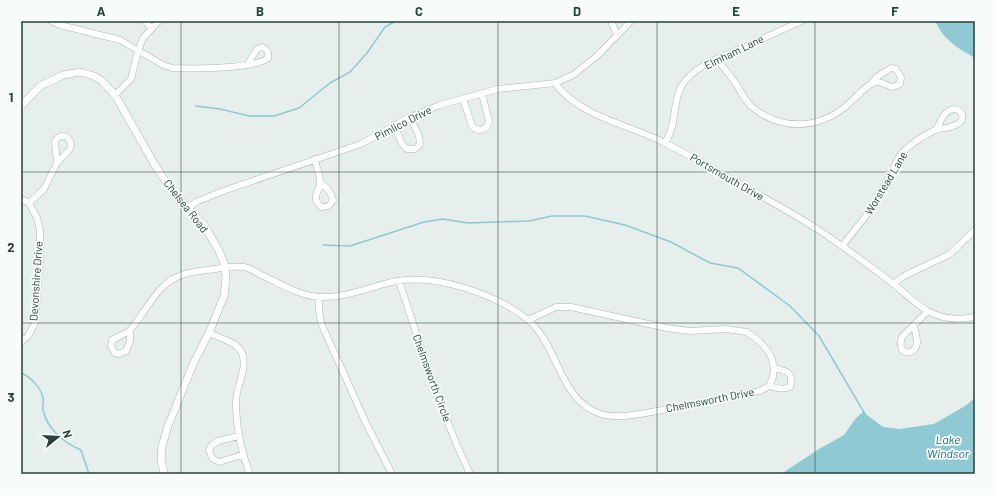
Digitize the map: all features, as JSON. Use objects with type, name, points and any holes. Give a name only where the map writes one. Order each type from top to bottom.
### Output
[{"type":"street","points":[[51,21],[60,25],[120,40],[163,65],[172,68],[247,65]]},
{"type":"street","points":[[145,21],[151,28]]},
{"type":"street","points":[[115,95],[131,79],[143,38],[159,21]]},
{"type":"street","points":[[611,21],[617,35]]},
{"type":"street","name":"Pimlico Drive","points":[[188,208],[196,202],[223,191],[361,144],[410,117],[440,105],[498,89],[555,83],[573,75],[597,56],[630,21]]},
{"type":"street","name":"Elmham Lane","points":[[666,143],[671,134],[676,102],[680,89],[691,75],[717,60],[802,21]]},
{"type":"street","points":[[717,60],[735,82],[751,106],[770,118],[789,124],[819,122],[834,115],[846,107],[877,77],[891,68],[896,69],[901,77],[900,84],[893,87],[877,82],[872,83]]},
{"type":"street","name":"Chelsea Road","points":[[21,105],[40,86],[63,75],[80,72],[94,76],[102,81],[115,95],[156,167],[173,192],[204,225],[219,251],[225,266],[226,279],[224,296],[209,333],[194,362],[168,426],[162,446],[161,460],[164,474]]},
{"type":"street","name":"Portsmouth Drive","points":[[555,83],[575,104],[666,143],[804,221],[842,246],[928,311],[956,320],[975,317]]},
{"type":"street","points":[[463,99],[472,126],[478,130],[483,129],[488,126],[489,121],[482,94]]},
{"type":"street","points":[[394,125],[402,144],[407,149],[415,149],[420,144],[419,136],[410,117]]},
{"type":"street","name":"Worstead Lane","points":[[842,246],[876,202],[900,155],[916,142],[936,130]]},
{"type":"street","points":[[314,160],[320,183]]},
{"type":"street","points":[[21,199],[29,203],[44,189],[57,163]]},
{"type":"street","name":"Devonshire Drive","points":[[21,342],[28,336],[35,323],[39,273],[40,231],[38,218],[29,203]]},
{"type":"street","points":[[893,284],[904,276],[950,254],[975,230]]},
{"type":"street","name":"Chelmsworth Drive","points":[[130,331],[156,292],[169,281],[184,274],[217,269],[225,266],[245,267],[303,294],[319,297],[352,294],[398,281],[427,280],[471,290],[507,305],[528,320],[548,345],[569,388],[577,399],[589,409],[603,415],[619,416],[640,414],[757,391],[769,386],[773,377],[774,368]]},
{"type":"street","name":"Chelmsworth Circle","points":[[398,281],[436,393],[470,474]]},
{"type":"street","points":[[319,297],[318,310],[321,323],[366,423],[392,474]]},
{"type":"street","points":[[528,320],[556,307],[571,307],[667,328],[690,331],[725,329],[747,332],[768,350],[774,368],[786,371],[790,374],[792,382],[787,388],[783,389],[769,386]]},
{"type":"street","points":[[914,326],[928,311]]},
{"type":"street","points":[[209,333],[235,345],[241,352],[244,361],[236,395],[238,436],[242,455],[250,474]]},
{"type":"street","points":[[238,436],[214,443],[209,450],[212,458],[219,462],[242,455]]},
{"type":"water","points":[[935,21],[975,21],[975,58],[947,39]]},
{"type":"water","name":"Lake Windsor","points":[[975,398],[975,474],[781,474],[819,449],[844,435],[856,418],[863,412],[883,427],[899,429],[934,424],[965,406]]},
{"type":"waterway","points":[[196,106],[220,109],[249,116],[274,116],[299,108],[330,83],[350,72],[367,53],[385,27],[396,21]]},
{"type":"waterway","points":[[323,245],[350,246],[424,222],[443,219],[468,223],[529,221],[552,216],[585,216],[625,225],[671,242],[710,263],[738,268],[790,306],[819,336],[865,414]]},
{"type":"waterway","points":[[21,373],[38,386],[42,394],[43,408],[48,423],[63,439],[81,450],[89,474]]}]
